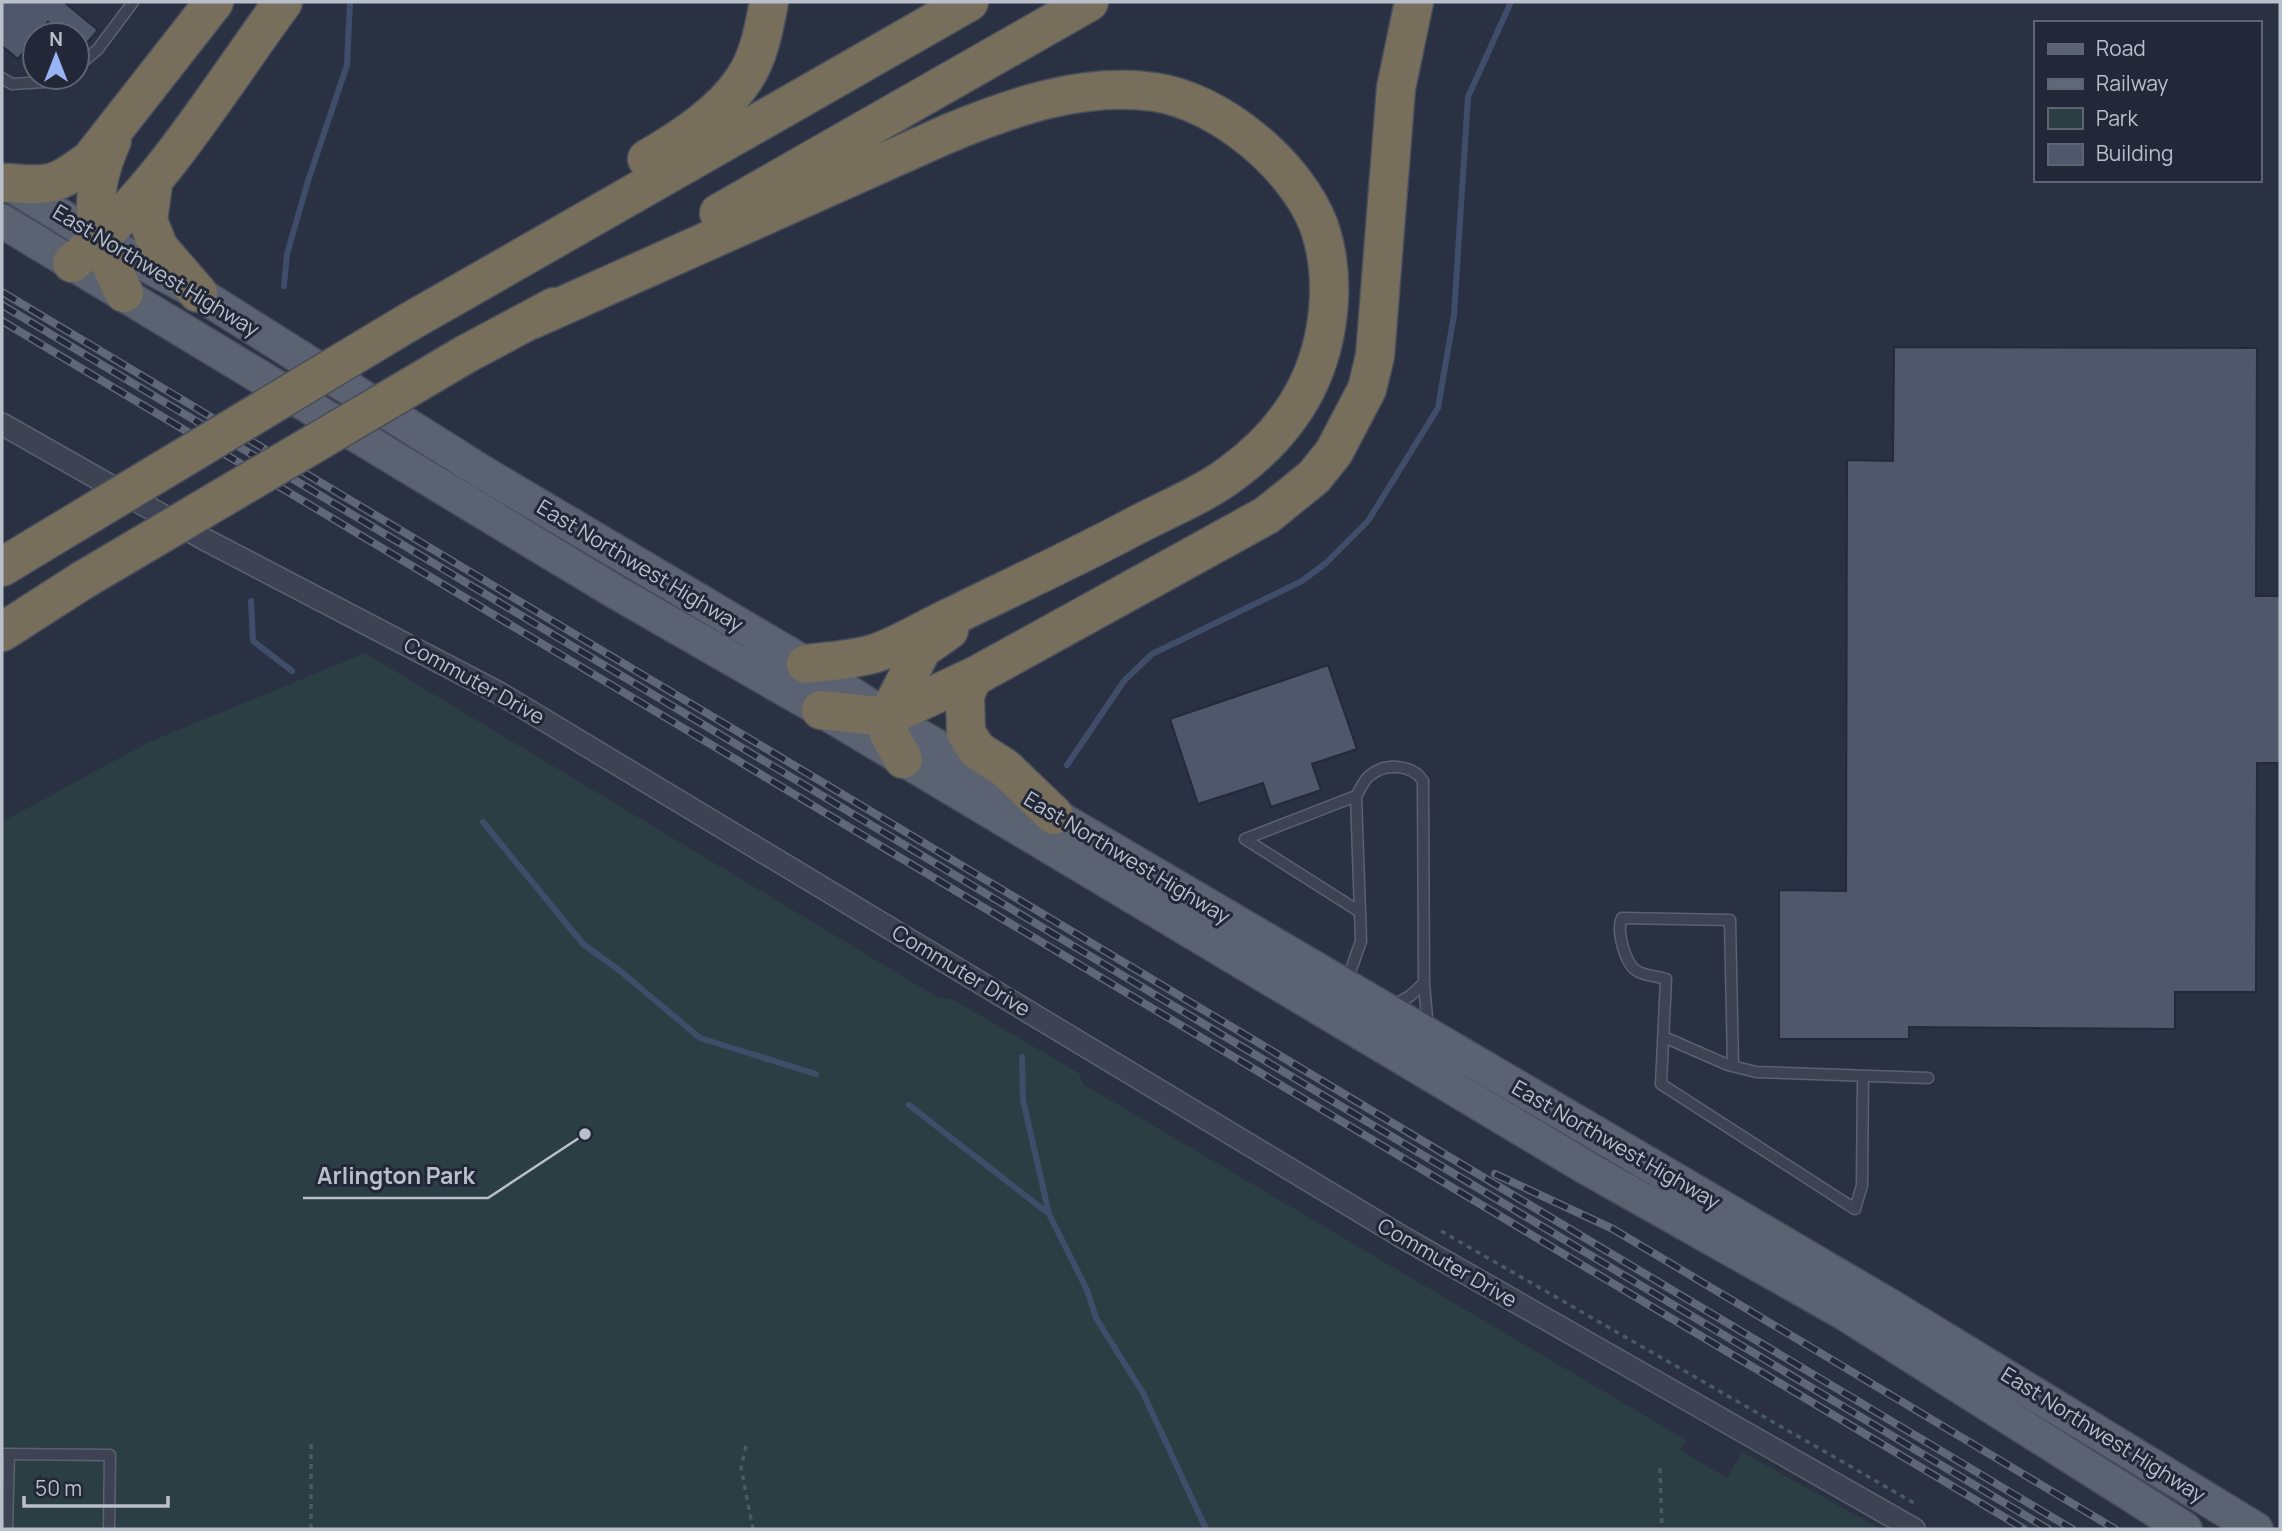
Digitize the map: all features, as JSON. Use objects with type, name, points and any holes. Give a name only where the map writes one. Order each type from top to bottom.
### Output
[{"type":"highway","points":[[5,181],[48,185],[65,179],[91,159],[214,2]]},
{"type":"highway","points":[[86,251],[153,184],[283,2]]},
{"type":"highway","points":[[463,291],[547,219],[682,138],[719,105],[744,80],[757,52],[769,2]]},
{"type":"highway","points":[[2,567],[409,322],[969,2]]},
{"type":"highway","points":[[2,632],[83,580],[466,354],[531,320],[1088,2]]},
{"type":"highway","points":[[821,710],[887,717],[973,677],[1267,516],[1314,477],[1334,452],[1367,389],[1376,356],[1396,88],[1415,2]]},
{"type":"highway","points":[[531,320],[998,112],[1100,89],[1156,92],[1221,118],[1250,136],[1301,194],[1319,226],[1329,294],[1325,334],[1318,363],[1305,391],[1263,448],[1230,475],[1013,589],[875,653],[806,664]]},
{"type":"highway","points":[[86,251],[96,187],[117,129]]},
{"type":"highway","points":[[153,184],[148,221],[155,239],[159,248],[198,293]]},
{"type":"highway","points":[[86,251],[124,293]]},
{"type":"highway","points":[[903,759],[889,734],[887,717],[922,649],[1013,589]]},
{"type":"highway","points":[[973,677],[965,695],[966,733],[977,750],[1005,768],[1054,815]]},
{"type":"main road","name":"East Northwest Highway","points":[[5,181],[86,251]]},
{"type":"main road","name":"East Northwest Highway","points":[[2,221],[198,293],[482,472],[806,664],[887,717],[1892,1307],[2256,1529]]},
{"type":"main road","name":"East Northwest Highway","points":[[124,293],[619,594],[821,710],[1587,1168],[1853,1319],[2185,1529]]},
{"type":"main road","points":[[1317,1006],[1345,986]]},
{"type":"street","name":"Commuter Drive","points":[[2,424],[204,539],[501,694],[1404,1238],[1914,1529]]},
{"type":"lane","points":[[91,55],[133,2]]},
{"type":"lane","points":[[2,78],[12,84],[21,83]]},
{"type":"lane","points":[[1345,986],[1352,973],[1361,941],[1356,796],[1369,776],[1386,768],[1405,767],[1418,773],[1423,782],[1423,983],[1429,1035]]},
{"type":"lane","points":[[1356,796],[1245,839],[1360,912]]},
{"type":"lane","points":[[1733,1066],[1730,920],[1622,918],[1619,925],[1621,937],[1632,967],[1640,973],[1666,979],[1661,1084],[1855,1209],[1862,1185],[1863,1076]]},
{"type":"lane","points":[[1383,1008],[1399,1004],[1423,983]]},
{"type":"lane","points":[[1664,1037],[1733,1066],[1756,1072],[1928,1078]]},
{"type":"lane","points":[[7,1529],[5,1454],[110,1455],[109,1529]]},
{"type":"path","points":[[1441,1231],[1914,1503]]},
{"type":"path","points":[[310,1529],[311,1444]]},
{"type":"path","points":[[746,1446],[741,1468],[753,1529]]},
{"type":"path","points":[[1660,1468],[1662,1529]]},
{"type":"green space","points":[[365,653],[939,998],[952,999],[1079,1073],[1083,1084],[1686,1440],[1680,1450],[1727,1478],[1742,1452],[1881,1529],[2,1529],[2,822],[147,743]]},
{"type":"building","points":[[2,2],[64,2],[87,21],[21,21],[21,55],[18,59],[2,46]]},
{"type":"building","points":[[91,24],[98,30],[91,38]]},
{"type":"building","points":[[1894,347],[2257,348],[2256,596],[2280,596],[2280,763],[2257,763],[2256,992],[2175,992],[2175,1029],[1909,1027],[1909,1039],[1779,1039],[1779,890],[1846,891],[1847,460],[1893,461]]},
{"type":"building","points":[[1328,665],[1357,749],[1312,764],[1321,790],[1271,807],[1263,783],[1198,804],[1170,719]]},
{"type":"waterway","points":[[284,286],[287,254],[347,65],[350,2]]},
{"type":"waterway","points":[[1067,765],[1124,681],[1152,654],[1302,581],[1326,563],[1368,521],[1438,408],[1454,315],[1468,97],[1511,2]]},
{"type":"waterway","points":[[251,601],[253,641],[292,671]]},
{"type":"waterway","points":[[483,822],[583,944],[619,970],[700,1038],[816,1074]]},
{"type":"waterway","points":[[1022,1057],[1023,1100],[1049,1214],[1087,1290],[1096,1318],[1143,1393],[1206,1529]]},
{"type":"waterway","points":[[909,1105],[1049,1214]]},
{"type":"railway","points":[[2,292],[2072,1529]]},
{"type":"railway","points":[[2,305],[2048,1529]]},
{"type":"railway","points":[[2,321],[2024,1529]]},
{"type":"railway","points":[[1495,1174],[1613,1229],[2115,1529]]},
{"type":"place","name":"Arlington Park","points":[[585,1134]]}]
